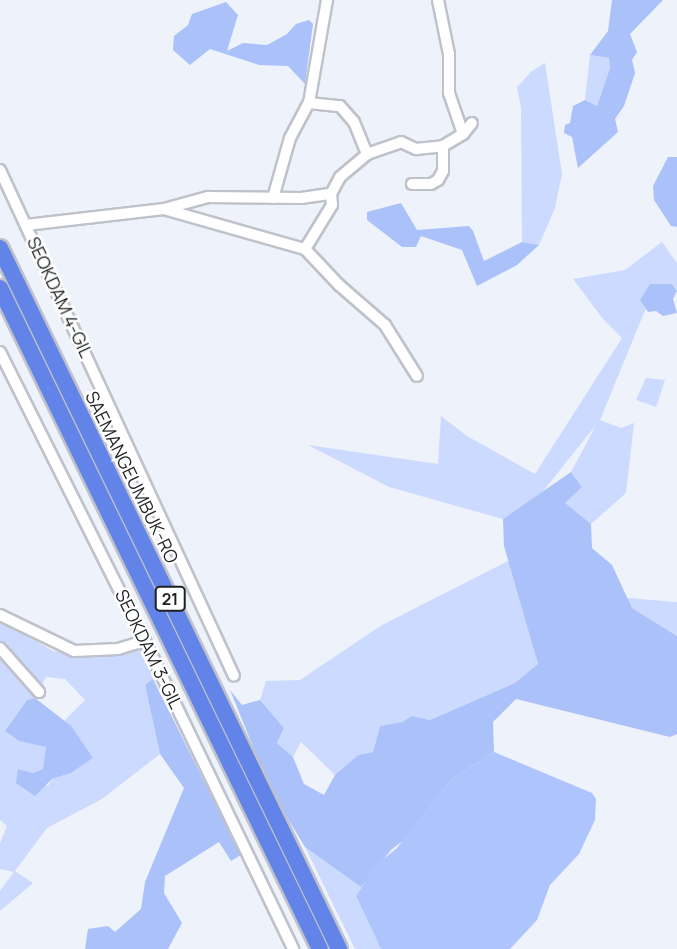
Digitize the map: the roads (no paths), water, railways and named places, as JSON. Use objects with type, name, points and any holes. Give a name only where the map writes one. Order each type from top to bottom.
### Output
[{"type":"highway","name":"SAEMANGEUMBUK-RO","points":[[0,248],[339,949]]},
{"type":"highway","name":"SAEMANGEUMBUK-RO","points":[[0,288],[320,949]]},
{"type":"street","points":[[273,198],[290,138],[309,103],[327,0]]},
{"type":"street","points":[[438,0],[449,54],[449,93],[463,134]]},
{"type":"street","points":[[309,103],[340,106],[354,122],[367,153]]},
{"type":"street","points":[[305,249],[332,205],[331,194],[340,177],[367,153],[401,142],[416,149],[443,146],[463,134],[472,123]]},
{"type":"street","points":[[412,184],[431,184],[438,180],[443,171],[443,146]]},
{"type":"street","name":"SEOKDAM 4-GIL","points":[[0,170],[234,676]]},
{"type":"street","name":"SEOKDAM 4-GIL","points":[[26,225],[164,209],[208,197],[273,198],[331,194]]},
{"type":"street","points":[[164,209],[305,249],[340,285],[386,325],[417,376]]},
{"type":"street","name":"SEOKDAM 3-GIL","points":[[0,352],[145,641],[293,949]]},
{"type":"street","points":[[0,615],[74,651],[118,649],[145,641]]},
{"type":"street","points":[[0,648],[39,692]]}]
